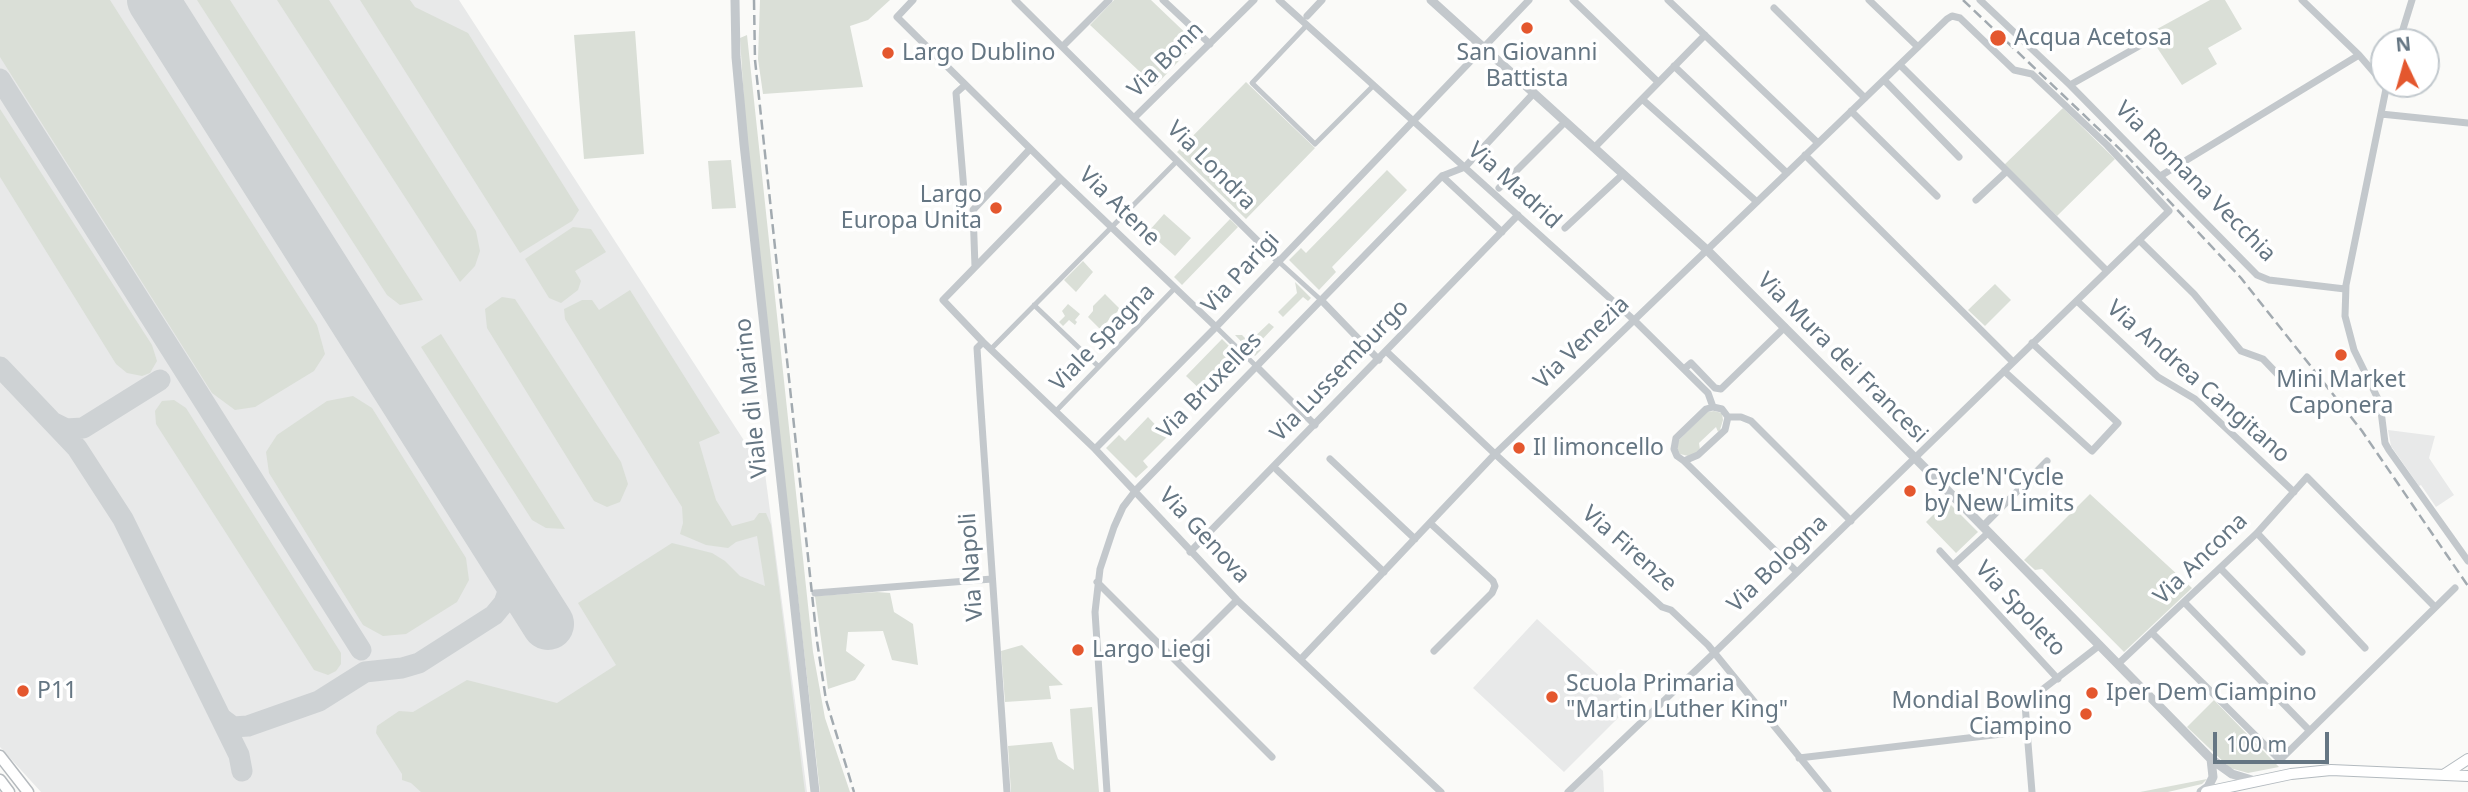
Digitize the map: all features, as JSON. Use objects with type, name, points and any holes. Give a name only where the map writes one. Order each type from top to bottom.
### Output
[{"type":"main road","points":[[0,757],[28,792]]},
{"type":"main road","points":[[2445,775],[2468,759]]},
{"type":"main road","points":[[2206,792],[2256,781],[2331,770],[2468,776]]},
{"type":"main road","points":[[0,780],[9,792]]},
{"type":"street","name":"Viale di Marino","points":[[735,0],[736,57],[744,144],[815,792]]},
{"type":"street","name":"Via Atene","points":[[913,0],[897,16],[1060,179],[1315,425]]},
{"type":"street","name":"Via Londra","points":[[1015,0],[1379,360]]},
{"type":"street","points":[[1063,46],[1109,0]]},
{"type":"street","points":[[1163,0],[1210,44]]},
{"type":"street","name":"Via Bonn","points":[[1134,118],[1254,0]]},
{"type":"street","name":"Via Madrid","points":[[1279,0],[1634,320],[1711,397],[1713,407]]},
{"type":"street","points":[[1307,16],[1322,0]]},
{"type":"street","name":"Via Mura dei Francesi","points":[[1431,0],[1707,250],[1915,457],[2211,759],[2238,777],[2256,781]]},
{"type":"street","name":"Via Parigi","points":[[1095,449],[1216,327],[1529,0]]},
{"type":"street","points":[[1573,0],[1658,82]]},
{"type":"street","points":[[1668,0],[1818,143]]},
{"type":"street","points":[[1869,0],[1917,47]]},
{"type":"street","name":"Via Romana Vecchia","points":[[1980,0],[2070,85],[2261,277],[2345,289]]},
{"type":"street","points":[[2302,0],[2370,67]]},
{"type":"street","points":[[2403,28],[2412,0]]},
{"type":"street","points":[[1774,8],[1865,98]]},
{"type":"street","name":"Via Venezia","points":[[1301,659],[1495,454],[1952,16],[1960,18],[2014,70],[2032,74],[2108,145],[2169,211]]},
{"type":"street","points":[[1307,25],[1252,83],[1315,144],[1374,85]]},
{"type":"street","points":[[1594,148],[1705,35]]},
{"type":"street","points":[[2070,85],[2148,41]]},
{"type":"street","points":[[2162,176],[2359,55]]},
{"type":"street","points":[[1900,65],[2107,271]]},
{"type":"street","points":[[1674,66],[1787,173]]},
{"type":"street","points":[[1884,80],[1959,157]]},
{"type":"street","points":[[965,85],[956,93],[965,203]]},
{"type":"street","name":"Via Bruxelles","points":[[1107,792],[1095,612],[1097,582],[1114,527],[1123,508],[1136,491],[1256,366],[1442,176],[1465,167],[1533,94]]},
{"type":"street","points":[[2384,98],[2345,289],[2348,334],[2380,403],[2385,443],[2468,561]]},
{"type":"street","points":[[1642,99],[1757,202]]},
{"type":"street","points":[[1851,111],[1937,196]]},
{"type":"street","points":[[2381,114],[2468,123]]},
{"type":"street","points":[[1499,188],[1565,122]]},
{"type":"street","points":[[975,267],[973,210],[1030,149]]},
{"type":"street","points":[[1805,155],[2013,362]]},
{"type":"street","points":[[990,349],[1177,161]]},
{"type":"street","points":[[1976,200],[2007,171]]},
{"type":"street","points":[[1565,228],[1623,174]]},
{"type":"street","name":"Via Madrid","points":[[1442,176],[1502,232]]},
{"type":"street","points":[[975,267],[1060,179]]},
{"type":"street","name":"Via Bologna","points":[[1568,792],[2169,211]]},
{"type":"street","name":"Via Lussemburgo","points":[[1189,552],[1518,215]]},
{"type":"street","points":[[2139,240],[2194,294],[2241,351],[2263,359],[2285,383]]},
{"type":"street","points":[[974,242],[991,251]]},
{"type":"street","name":"Via Genova","points":[[975,267],[943,300],[1095,449],[1237,600],[1440,792]]},
{"type":"street","name":"Viale Spagna","points":[[1056,411],[1175,288]]},
{"type":"street","name":"Via Andrea Cangitano","points":[[2077,301],[2158,377],[2195,399],[2294,492]]},
{"type":"street","points":[[1034,305],[1098,366]]},
{"type":"street","points":[[1684,369],[1691,363],[1715,388],[1721,388],[1785,327]]},
{"type":"street","name":"Via Napoli","points":[[983,342],[977,348],[1007,792]]},
{"type":"street","points":[[2004,371],[2092,451],[2118,423],[2032,344]]},
{"type":"street","name":"Via Firenze","points":[[1386,351],[1662,607],[1671,610],[1707,645],[1828,792]]},
{"type":"street","points":[[1797,572],[1677,456],[1674,449],[1676,438],[1706,409],[1713,407],[1722,410],[1728,417],[1741,417],[1751,421],[1851,521]]},
{"type":"street","points":[[1684,461],[1698,455],[1725,430],[1728,417]]},
{"type":"street","points":[[1330,459],[1415,539]]},
{"type":"street","name":"Via Spoleto","points":[[1953,565],[2047,461]]},
{"type":"street","points":[[1276,470],[1384,572]]},
{"type":"street","name":"Via Ancona","points":[[2118,664],[2221,569],[2307,478],[2435,607]]},
{"type":"street","points":[[1430,523],[1493,581],[1495,586],[1492,593],[1434,651]]},
{"type":"street","points":[[2257,533],[2365,648]]},
{"type":"street","name":"Via Spoleto","points":[[1940,551],[2058,679]]},
{"type":"street","points":[[2221,569],[2302,652]]},
{"type":"street","points":[[815,593],[992,579]]},
{"type":"street","points":[[1097,582],[1272,757]]},
{"type":"street","points":[[2152,633],[2280,760],[2455,588]]},
{"type":"street","points":[[1176,661],[1237,600]]},
{"type":"street","points":[[2185,603],[2309,730]]},
{"type":"street","name":"Via Spoleto","points":[[2026,731],[2025,703],[2100,645]]},
{"type":"street","points":[[1799,758],[2026,731],[2032,792]]},
{"type":"street","points":[[2211,759],[2213,777],[2217,784],[2225,788],[2230,780],[2226,771]]},
{"type":"street","points":[[2201,792],[2208,787],[2213,777]]},
{"type":"shaded area","points":[[0,0],[459,0],[765,473],[807,792],[41,792],[0,747]]},
{"type":"shaded area","points":[[0,0],[110,0],[317,325],[325,354],[314,371],[255,407],[235,410],[212,393],[0,57]]},
{"type":"shaded area","points":[[197,0],[230,0],[423,300],[400,305],[387,295]]},
{"type":"shaded area","points":[[277,0],[329,0],[476,231],[480,251],[475,266],[460,282]]},
{"type":"shaded area","points":[[360,0],[410,0],[415,7],[468,33],[579,210],[572,221],[520,253]]},
{"type":"shaded area","points":[[760,0],[890,0],[868,20],[850,26],[863,87],[763,94],[758,59]]},
{"type":"shaded area","points":[[1114,0],[1151,0],[1196,43],[1155,86],[1090,25]]},
{"type":"shaded area","points":[[2210,0],[2225,0],[2242,29],[2208,48],[2217,64],[2182,85],[2148,34]]},
{"type":"shaded area","points":[[635,31],[644,154],[584,159],[574,35]]},
{"type":"shaded area","points":[[747,35],[813,652],[825,718],[850,792],[820,792],[747,149],[740,38]]},
{"type":"shaded area","points":[[1246,82],[1315,148],[1246,219],[1177,152]]},
{"type":"shaded area","points":[[2063,108],[2115,159],[2057,216],[2004,165]]},
{"type":"shaded area","points":[[0,109],[152,345],[157,361],[150,373],[142,376],[127,373],[116,364],[0,177]]},
{"type":"shaded area","points":[[731,160],[736,208],[712,209],[708,161]]},
{"type":"shaded area","points":[[1387,170],[1407,190],[1332,267],[1336,272],[1319,290],[1289,260],[1301,248],[1306,253]]},
{"type":"shaded area","points":[[1164,214],[1191,238],[1175,256],[1148,232]]},
{"type":"shaded area","points":[[1230,219],[1238,227],[1182,285],[1174,277]]},
{"type":"shaded area","points":[[573,227],[591,229],[606,252],[575,271],[581,281],[578,290],[561,303],[549,298],[525,259]]},
{"type":"shaded area","points":[[1083,261],[1093,272],[1076,292],[1064,280]]},
{"type":"shaded area","points":[[1295,282],[1311,298],[1308,301],[1303,297],[1283,317],[1278,312],[1297,293]]},
{"type":"shaded area","points":[[1995,284],[2011,300],[1985,326],[1968,310]]},
{"type":"shaded area","points":[[630,290],[720,433],[699,442],[716,500],[732,526],[754,520],[759,513],[766,513],[771,525],[805,792],[421,792],[411,783],[402,780],[402,774],[376,733],[377,726],[399,711],[413,712],[467,680],[557,703],[616,665],[578,603],[672,543],[712,553],[740,576],[765,586],[757,536],[736,542],[728,548],[706,545],[680,534],[683,523],[682,507],[565,319],[564,309],[582,300],[592,300],[599,310]]},
{"type":"shaded area","points":[[1105,294],[1120,309],[1100,329],[1088,317],[1093,306]]},
{"type":"shaded area","points":[[502,297],[515,299],[621,462],[628,484],[620,502],[607,507],[594,501],[487,328],[485,309]]},
{"type":"shaded area","points":[[1068,304],[1080,314],[1075,325],[1069,320],[1063,326],[1059,322],[1065,316],[1062,311]]},
{"type":"shaded area","points":[[1269,323],[1274,327],[1257,345],[1261,350],[1255,356],[1235,335],[1242,335],[1249,342]]},
{"type":"shaded area","points":[[441,334],[565,529],[546,528],[532,520],[421,347]]},
{"type":"shaded area","points":[[1222,339],[1242,359],[1206,395],[1186,376]]},
{"type":"shaded area","points":[[353,396],[372,408],[466,558],[469,580],[457,602],[406,634],[383,636],[363,625],[269,473],[266,452],[277,435],[327,401]]},
{"type":"shaded area","points":[[174,400],[186,408],[341,653],[341,664],[336,671],[328,675],[314,670],[156,424],[155,411],[162,401]]},
{"type":"shaded area","points":[[1707,412],[1722,413],[1720,430],[1718,432],[1716,427],[1699,443],[1700,450],[1697,453],[1688,456],[1680,454],[1678,441]]},
{"type":"shaded area","points":[[1148,417],[1167,437],[1143,461],[1148,467],[1136,478],[1106,448],[1119,435],[1125,441]]},
{"type":"shaded area","points":[[2388,430],[2435,436],[2429,458],[2454,495],[2436,507],[2391,446]]},
{"type":"shaded area","points":[[2090,494],[2192,588],[2124,652],[2042,569],[2035,570],[2024,560]]},
{"type":"shaded area","points":[[1947,501],[1978,532],[1956,553],[1926,522]]},
{"type":"shaded area","points":[[890,593],[894,612],[913,624],[918,665],[892,660],[883,631],[848,632],[846,651],[865,665],[855,680],[828,689],[815,596]]},
{"type":"shaded area","name":"Scuola Primaria \"Martin Luther King\"","points":[[1537,619],[1631,705],[1564,772],[1473,688]]},
{"type":"shaded area","points":[[1022,645],[1063,685],[1049,686],[1051,699],[1005,702],[1001,651]]},
{"type":"shaded area","points":[[2214,700],[2279,767],[2248,773],[2230,768],[2187,727]]},
{"type":"shaded area","points":[[1092,707],[1099,792],[1011,792],[1008,746],[1052,742],[1058,759],[1074,770],[1070,709]]},
{"type":"shaded area","points":[[1599,767],[1603,771],[1604,792],[1572,792]]},
{"type":"shaded area","points":[[2207,779],[2202,784],[2168,792],[2140,792]]},
{"type":"taxiway","points":[[0,79],[361,650]]},
{"type":"taxiway","points":[[0,367],[77,448],[123,519],[239,755],[242,771]]},
{"type":"taxiway","points":[[54,423],[66,429],[83,428],[160,380]]},
{"type":"taxiway","points":[[221,718],[233,727],[248,726],[319,701],[365,672],[402,668],[419,663],[494,615],[504,603],[511,583],[511,572],[503,553]]},
{"type":"runway","points":[[153,0],[548,624]]},
{"type":"railway","points":[[754,0],[755,60],[817,641],[826,700],[854,792]]},
{"type":"railway","points":[[1963,0],[2126,155],[2241,278],[2362,431],[2468,586]]},
{"type":"place","name":"San Giovanni Battista","points":[[1527,28]]},
{"type":"place","name":"Acqua Acetosa","points":[[1998,38]]},
{"type":"place","name":"Largo Dublino","points":[[888,53]]},
{"type":"place","name":"Largo Europa Unita","points":[[996,208]]},
{"type":"place","name":"Mini Market Caponera","points":[[2341,355]]},
{"type":"place","name":"Il limoncello","points":[[1519,448]]},
{"type":"place","name":"Cycle'N'Cycle by New Limits","points":[[1910,491]]},
{"type":"place","name":"Largo Liegi","points":[[1078,650]]},
{"type":"place","name":"P11","points":[[23,691]]},
{"type":"place","name":"Iper Dem Ciampino","points":[[2092,693]]},
{"type":"place","name":"Scuola Primaria \"Martin Luther King\"","points":[[1552,697]]},
{"type":"place","name":"Mondial Bowling Ciampino","points":[[2086,714]]}]
